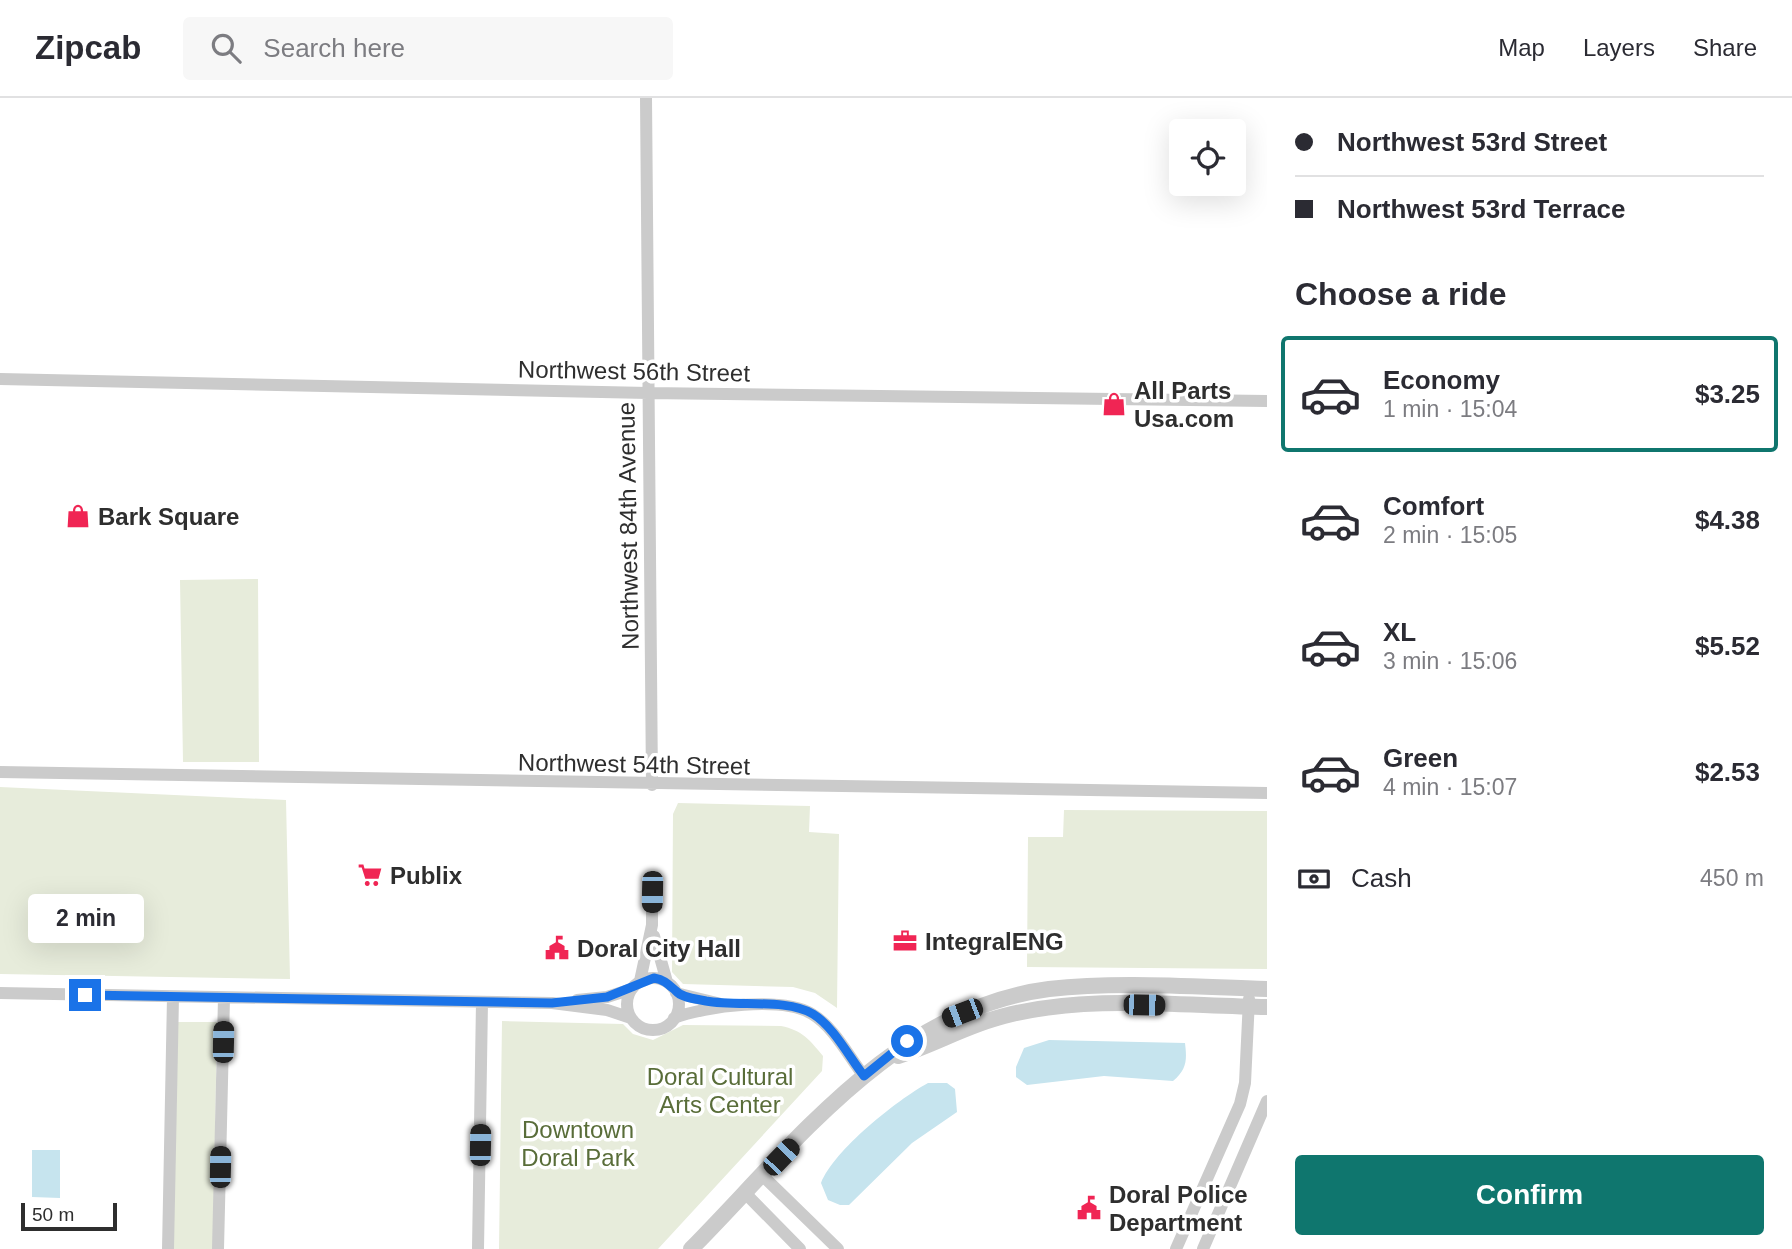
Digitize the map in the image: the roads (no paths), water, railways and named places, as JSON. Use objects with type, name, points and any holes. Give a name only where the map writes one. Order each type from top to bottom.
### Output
[{"type":"street","name":"Northwest 84th Avenue","points":[[646,98],[652,785]]},
{"type":"street","name":"Northwest 56th Street","points":[[0,379],[648,393],[1267,401]]},
{"type":"street","name":"Northwest 54th Street","points":[[0,772],[652,785],[1267,793]]},
{"type":"street","points":[[0,993],[552,1003],[607,1010],[631,1018],[639,1026],[662,1028],[674,1018],[679,1007],[676,993],[667,982],[659,963],[652,925],[652,892]]},
{"type":"street","points":[[631,1018],[627,1003],[636,985],[652,925]]},
{"type":"street","points":[[552,1003],[607,997],[654,978],[667,982]]},
{"type":"street","points":[[691,1249],[864,1076],[907,1041],[938,1023],[1006,998],[1091,986],[1267,989]]},
{"type":"street","points":[[1176,1249],[1225,1140],[1245,1083],[1249,988]]},
{"type":"street","points":[[676,993],[732,1006],[794,1007],[813,1014],[864,1076]]},
{"type":"street","points":[[168,1249],[173,997]]},
{"type":"street","points":[[218,1249],[224,998]]},
{"type":"street","points":[[992,1019],[1006,998]]},
{"type":"street","points":[[478,1249],[482,1002]]},
{"type":"street","points":[[886,1060],[992,1019],[1042,1008],[1092,1004],[1267,1007]]},
{"type":"street","points":[[674,1018],[732,1006]]},
{"type":"street","points":[[1203,1249],[1267,1101]]},
{"type":"street","points":[[1225,1140],[1247,1149]]},
{"type":"street","points":[[763,1176],[838,1249]]},
{"type":"street","points":[[746,1194],[800,1249]]},
{"type":"water","points":[[1049,1040],[1185,1043],[1186,1059],[1181,1072],[1173,1081],[1104,1076],[1027,1085],[1016,1077],[1016,1067],[1024,1048]]},
{"type":"water","points":[[928,1083],[947,1083],[955,1089],[957,1112],[912,1143],[849,1205],[828,1200],[821,1183],[839,1156],[884,1113]]},
{"type":"water","points":[[32,1150],[60,1150],[60,1198],[32,1197]]},
{"type":"place","name":"All Parts Usa.com","points":[[1114,404]]},
{"type":"place","name":"Bark Square","points":[[78,516]]},
{"type":"place","name":"Publix","points":[[370,875]]},
{"type":"place","name":"IntegralENG","points":[[905,941]]},
{"type":"place","name":"Doral City Hall","points":[[557,948]]},
{"type":"place","name":"Doral Police Department","points":[[1089,1208]]},
{"type":"park label","name":"Doral Cultural Arts Center","points":[[720,1090]]},
{"type":"park label","name":"Downtown Doral Park","points":[[578,1143]]}]
